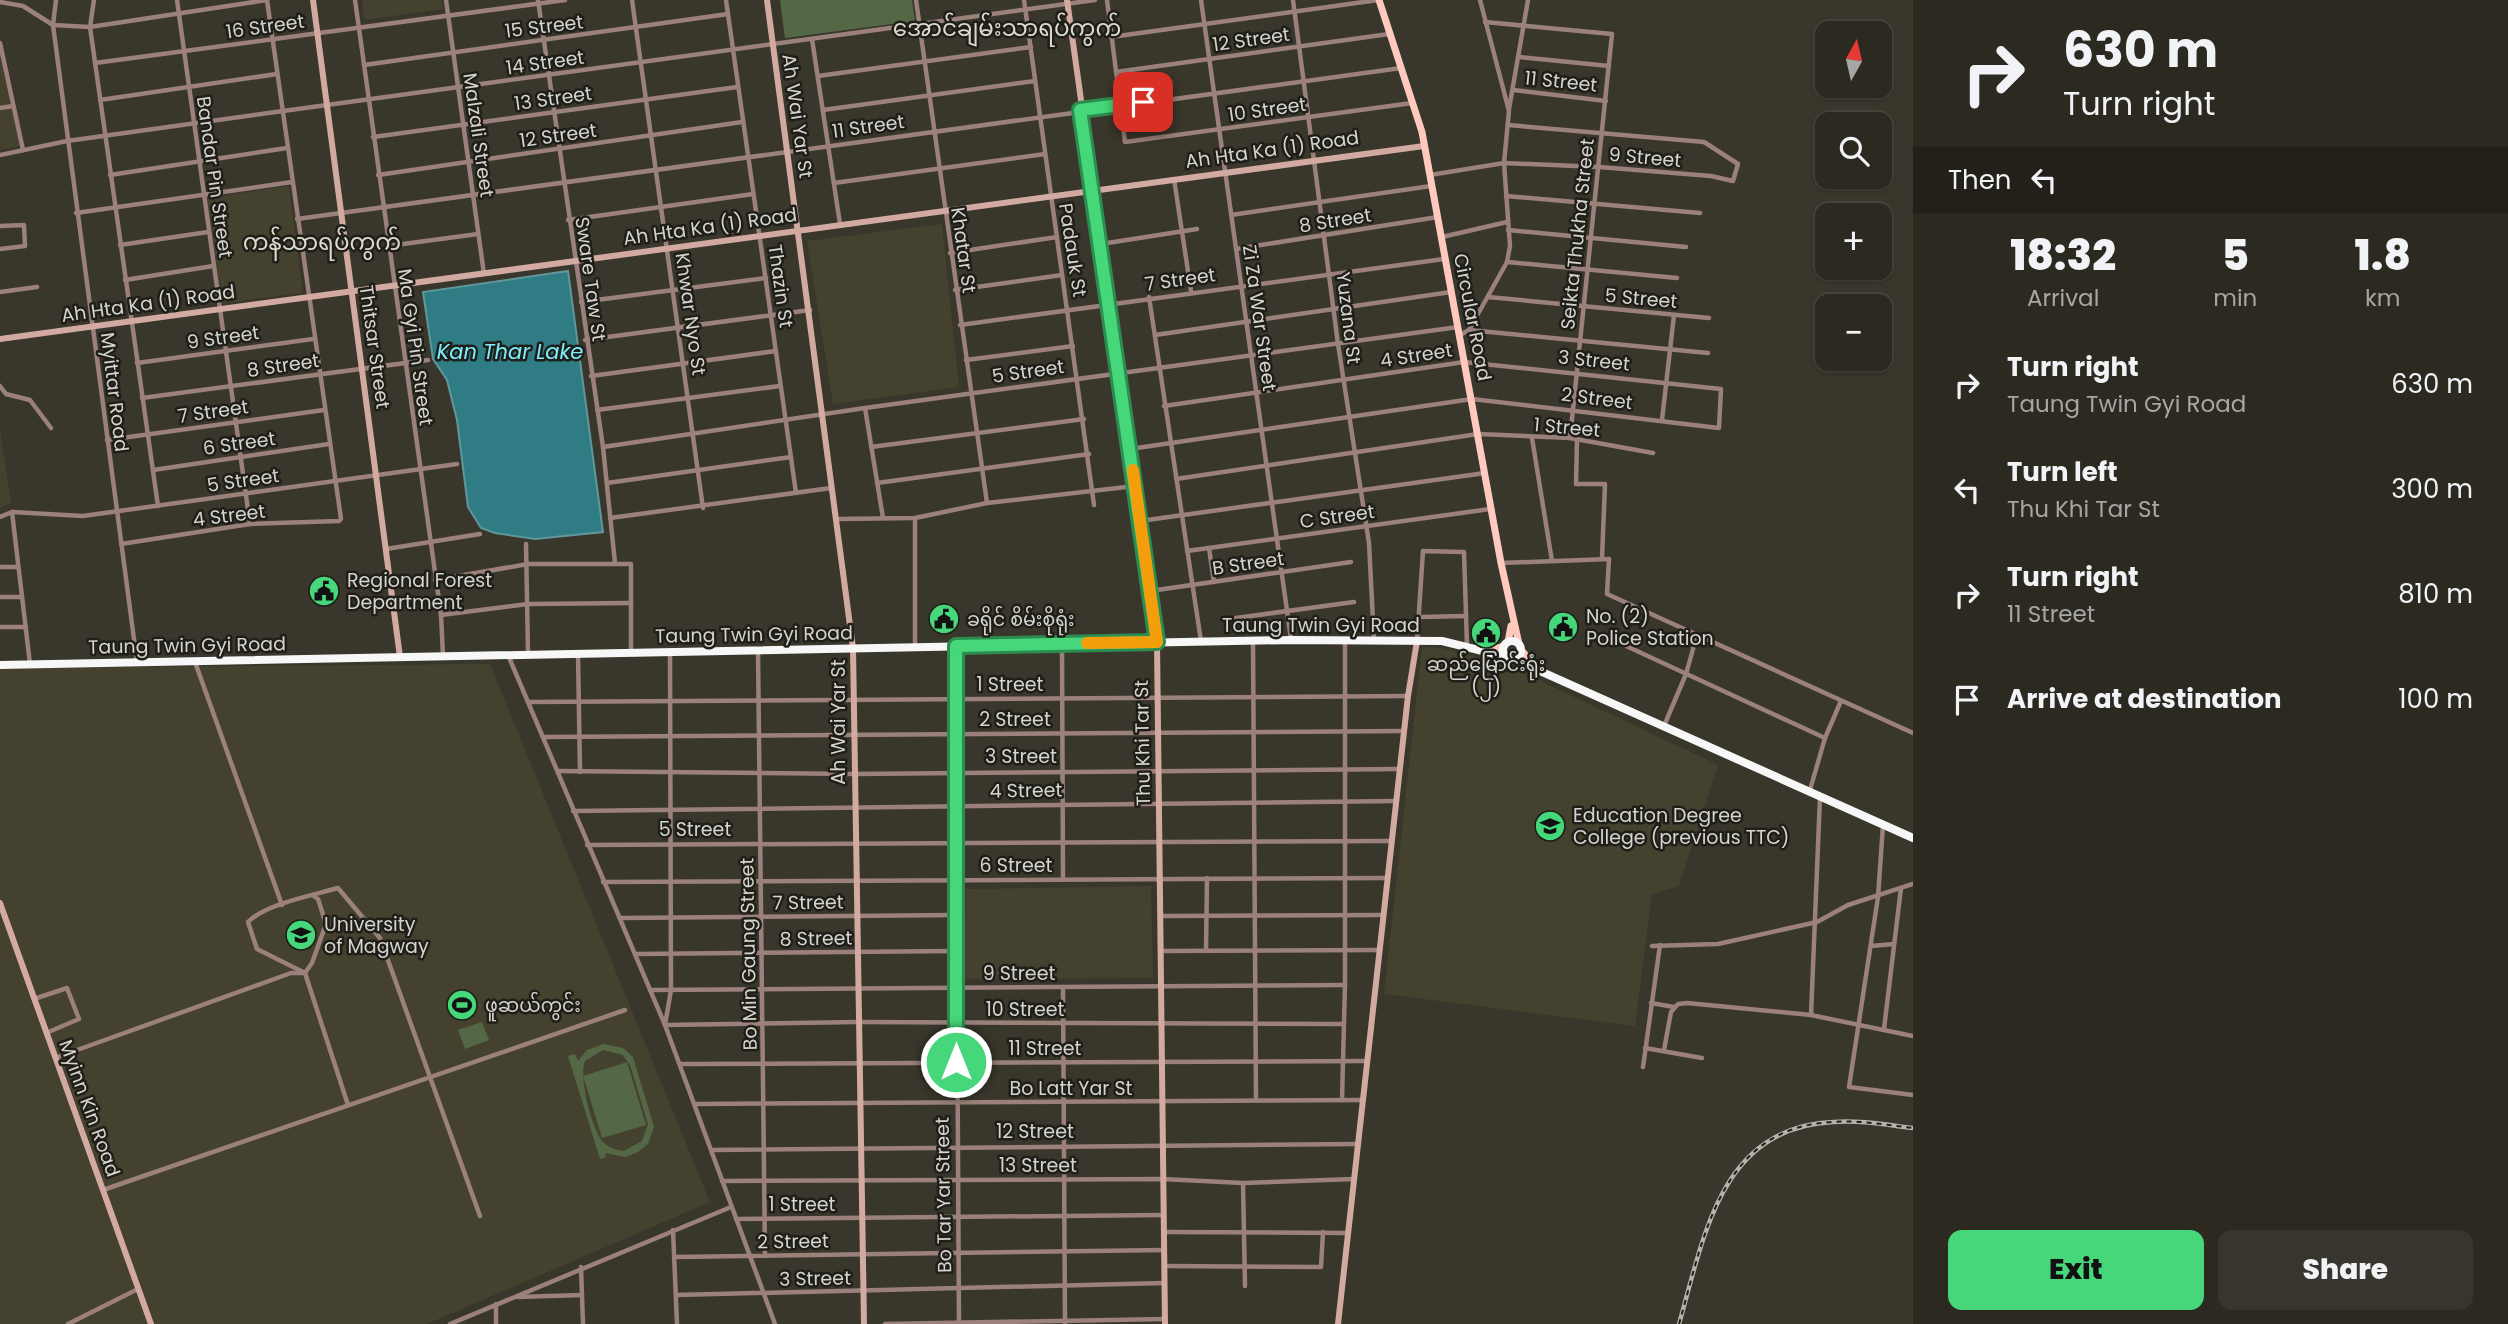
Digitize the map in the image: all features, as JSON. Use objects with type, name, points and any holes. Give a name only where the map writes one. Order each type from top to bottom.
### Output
[{"type":"highway","name":"Taung Twin Gyi Road","points":[[0,665],[1062,643],[1374,640],[1467,646],[1537,668]]},
{"type":"highway","points":[[1506,644],[1520,647],[1516,657],[1509,658],[1506,644]]},
{"type":"highway","points":[[1537,668],[1913,838]]},
{"type":"main road","name":"Circular Road","points":[[1378,0],[1413,102],[1424,146],[1512,622],[1520,647],[1537,668]]},
{"type":"main road","points":[[1487,651],[1506,644],[1512,622]]},
{"type":"street","name":"Myittar Road","points":[[56,0],[52,25],[137,662]]},
{"type":"street","points":[[94,0],[90,27],[158,506]]},
{"type":"street","name":"Bandar Pin Street","points":[[177,0],[250,524]]},
{"type":"street","points":[[0,2],[23,6],[52,25],[90,27],[267,0],[334,482]]},
{"type":"street","name":"Thitsar Street","points":[[313,0],[400,657]]},
{"type":"street","name":"Ma Gyi Pin Street","points":[[355,0],[441,615],[443,656]]},
{"type":"street","name":"Malzali Street","points":[[446,0],[484,274]]},
{"type":"street","name":"16 Street","points":[[95,63],[564,0]]},
{"type":"street","name":"Khwar Nyo St","points":[[632,0],[703,508]]},
{"type":"street","name":"Thazin St","points":[[726,0],[796,493]]},
{"type":"street","name":"Ah Wai Yar St","points":[[767,0],[834,488],[853,648],[864,1324]]},
{"type":"street","name":"Khatar St","points":[[916,0],[960,325],[988,503]]},
{"type":"street","name":"Padauk St","points":[[1024,0],[1094,488],[1094,505]]},
{"type":"street","name":"14 Street","points":[[0,155],[67,141],[194,123],[1095,0]]},
{"type":"street","points":[[1107,0],[1120,105]]},
{"type":"street","name":"Zi Za War Street","points":[[1201,0],[1291,640]]},
{"type":"street","name":"Yuzana St","points":[[1293,0],[1338,344],[1366,525],[1374,640]]},
{"type":"street","points":[[1111,37],[1378,0]]},
{"type":"street","points":[[1480,0],[1509,111]]},
{"type":"street","points":[[1469,330],[1507,262],[1510,246],[1504,163],[1509,111],[1528,0]]},
{"type":"street","name":"Sware Taw St","points":[[539,2],[585,340],[603,447],[615,562]]},
{"type":"street","name":"Thu Khi Tar St","points":[[1067,2],[1080,110],[1157,642],[1165,1322]]},
{"type":"street","name":"15 Street","points":[[364,65],[728,15]]},
{"type":"street","points":[[1485,22],[1524,24]]},
{"type":"street","name":"Seikta Thukha Street","points":[[1524,24],[1612,34],[1570,438]]},
{"type":"street","name":"12 Street","points":[[1115,72],[1390,34]]},
{"type":"street","points":[[812,39],[840,223]]},
{"type":"street","points":[[0,43],[23,150]]},
{"type":"street","points":[[818,76],[1031,47]]},
{"type":"street","points":[[1518,57],[1609,66]]},
{"type":"street","name":"11 Street","points":[[296,219],[657,172],[1080,110],[1402,68]]},
{"type":"street","points":[[100,100],[277,74]]},
{"type":"street","points":[[823,110],[1035,81]]},
{"type":"street","name":"13 Street","points":[[373,137],[737,87]]},
{"type":"street","name":"11 Street","points":[[1513,90],[1605,100]]},
{"type":"street","name":"10 Street","points":[[1120,105],[1125,142],[1413,102]]},
{"type":"street","points":[[0,108],[13,106]]},
{"type":"street","name":"12 Street","points":[[378,175],[742,122]]},
{"type":"street","points":[[1508,125],[1602,134]]},
{"type":"street","name":"9 Street","points":[[1430,175],[1504,163],[1599,167],[1711,176],[1733,181],[1738,164],[1704,142],[1602,134]]},
{"type":"street","name":"Ah Hta Ka (1) Road","points":[[0,339],[574,262],[840,223],[1424,146]]},
{"type":"street","points":[[110,174],[288,148]]},
{"type":"street","points":[[834,183],[1045,154]]},
{"type":"street","points":[[1174,178],[1191,292]]},
{"type":"street","points":[[76,213],[292,182]]},
{"type":"street","points":[[1231,215],[1432,186]]},
{"type":"street","points":[[568,220],[753,194]]},
{"type":"street","points":[[1506,196],[1700,213]]},
{"type":"street","name":"8 Street","points":[[1236,249],[1438,217]]},
{"type":"street","points":[[1442,237],[1507,222]]},
{"type":"street","points":[[0,226],[24,225],[26,242],[25,246],[0,249]]},
{"type":"street","points":[[1101,244],[1198,229]]},
{"type":"street","points":[[1508,230],[1686,247]]},
{"type":"street","points":[[120,245],[208,232]]},
{"type":"street","points":[[388,246],[478,234]]},
{"type":"street","points":[[950,253],[1056,237]]},
{"type":"street","name":"7 Street","points":[[960,325],[1446,258]]},
{"type":"street","points":[[1507,262],[1677,278]]},
{"type":"street","points":[[125,280],[213,266]]},
{"type":"street","points":[[955,289],[1062,275]]},
{"type":"street","points":[[581,302],[766,278]]},
{"type":"street","points":[[0,292],[37,287]]},
{"type":"street","points":[[1155,335],[1452,292]]},
{"type":"street","points":[[1149,297],[1201,641]]},
{"type":"street","name":"5 Street","points":[[1488,297],[1709,318]]},
{"type":"street","points":[[585,340],[810,310]]},
{"type":"street","points":[[1662,421],[1669,383],[1674,314]]},
{"type":"street","name":"5 Street","points":[[603,447],[1250,355],[1458,331]]},
{"type":"street","name":"4 Street","points":[[1458,331],[1708,353]]},
{"type":"street","name":"9 Street","points":[[137,363],[313,339]]},
{"type":"street","points":[[966,360],[1073,345]]},
{"type":"street","points":[[591,376],[776,351]]},
{"type":"street","name":"8 Street","points":[[142,398],[428,360]]},
{"type":"street","name":"4 Street","points":[[1164,406],[1464,362]]},
{"type":"street","name":"3 Street","points":[[1464,362],[1721,389],[1719,428]]},
{"type":"street","points":[[0,386],[6,394],[30,400],[51,428]]},
{"type":"street","points":[[597,410],[780,386]]},
{"type":"street","points":[[1130,449],[1472,399]]},
{"type":"street","name":"2 Street","points":[[1472,399],[1719,428]]},
{"type":"street","points":[[865,408],[883,518]]},
{"type":"street","name":"7 Street","points":[[107,440],[324,410]]},
{"type":"street","points":[[871,447],[1084,419]]},
{"type":"street","points":[[1176,479],[1478,434]]},
{"type":"street","name":"1 Street","points":[[1478,434],[1532,439],[1570,438],[1653,453]]},
{"type":"street","points":[[1532,439],[1552,561]]},
{"type":"street","points":[[1577,439],[1576,484],[1605,484],[1602,559]]},
{"type":"street","name":"6 Street","points":[[153,470],[329,444]]},
{"type":"street","points":[[877,483],[1089,454]]},
{"type":"street","points":[[607,483],[791,457]]},
{"type":"street","name":"5 Street","points":[[12,512],[83,516],[457,464]]},
{"type":"street","points":[[1140,521],[1485,472]]},
{"type":"street","name":"4 Street","points":[[121,544],[250,524],[339,521],[341,519],[334,482]]},
{"type":"street","points":[[838,519],[915,518],[988,503],[1094,488],[1135,486]]},
{"type":"street","points":[[610,518],[703,508],[834,488]]},
{"type":"street","name":"C Street","points":[[1187,552],[1491,508]]},
{"type":"street","points":[[0,517],[12,512],[30,664]]},
{"type":"street","points":[[915,518],[915,646]]},
{"type":"street","points":[[386,550],[480,534]]},
{"type":"street","points":[[526,544],[528,654]]},
{"type":"street","points":[[1209,548],[1214,582]]},
{"type":"street","points":[[1338,1324],[1408,696],[1420,617],[1423,551],[1464,552],[1467,646]]},
{"type":"street","points":[[1501,563],[1609,559],[1608,594],[1913,733]]},
{"type":"street","name":"B Street","points":[[1150,591],[1351,562]]},
{"type":"street","points":[[436,580],[527,564],[631,564],[631,653]]},
{"type":"street","points":[[0,567],[18,566]]},
{"type":"street","points":[[0,597],[22,597]]},
{"type":"street","points":[[1236,618],[1354,602]]},
{"type":"street","points":[[441,615],[528,604],[631,603]]},
{"type":"street","points":[[1420,617],[1466,616]]},
{"type":"street","points":[[0,627],[26,627]]},
{"type":"street","points":[[1664,726],[1686,674],[1697,635]]},
{"type":"street","points":[[1342,1100],[1345,985],[1345,640]]},
{"type":"street","points":[[1253,641],[1256,1100]]},
{"type":"street","points":[[1062,643],[1063,878]]},
{"type":"street","points":[[1624,645],[1825,738]]},
{"type":"street","name":"Bo Tar Yar Street","points":[[956,646],[959,1323]]},
{"type":"street","name":"Bo Min Gaung Street","points":[[758,651],[765,1256]]},
{"type":"street","points":[[578,653],[580,772]]},
{"type":"street","points":[[665,1025],[671,990],[670,653]]},
{"type":"street","points":[[508,655],[665,1025],[775,1324]]},
{"type":"street","points":[[195,661],[282,905]]},
{"type":"street","name":"1 Street","points":[[528,702],[852,702],[956,698],[1408,696]]},
{"type":"street","points":[[1810,792],[1825,738],[1841,701]]},
{"type":"street","name":"2 Street","points":[[543,737],[853,737],[1404,731]]},
{"type":"street","name":"3 Street","points":[[558,771],[853,774],[1400,769]]},
{"type":"street","points":[[1811,1015],[1820,797]]},
{"type":"street","name":"4 Street","points":[[573,811],[1396,801]]},
{"type":"street","points":[[1883,825],[1878,897],[1849,1087],[1913,1095]]},
{"type":"street","name":"5 Street","points":[[587,845],[1392,841]]},
{"type":"street","points":[[1206,951],[1207,878]]},
{"type":"street","name":"6 Street","points":[[603,882],[1388,878]]},
{"type":"street","points":[[1652,946],[1718,944],[1816,922],[1848,905],[1913,884]]},
{"type":"street","points":[[348,1105],[304,973],[257,949],[248,922],[254,916],[282,905],[338,888],[380,938],[480,1216]]},
{"type":"street","points":[[1884,1029],[1901,888]]},
{"type":"street","points":[[304,973],[312,963],[326,924],[318,899],[312,895]]},
{"type":"street","name":"Myinn Kin Road","points":[[0,903],[151,1324]]},
{"type":"street","name":"7 Street","points":[[620,918],[956,915]]},
{"type":"street","points":[[1160,916],[1383,915]]},
{"type":"street","points":[[1871,946],[1894,944]]},
{"type":"street","points":[[1643,1067],[1660,945]]},
{"type":"street","points":[[1160,951],[1380,950]]},
{"type":"street","name":"8 Street","points":[[635,954],[956,951]]},
{"type":"street","points":[[55,1058],[291,973],[304,973]]},
{"type":"street","name":"9 Street","points":[[650,990],[1345,985]]},
{"type":"street","points":[[1063,987],[1065,1322]]},
{"type":"street","points":[[34,999],[67,988],[79,1020],[46,1033]]},
{"type":"street","points":[[1651,1003],[1674,1007],[1687,1003],[1811,1015],[1913,1036]]},
{"type":"street","points":[[1664,1050],[1674,1007]]},
{"type":"street","points":[[103,1191],[625,1010]]},
{"type":"street","name":"10 Street","points":[[665,1025],[858,1022],[1343,1024]]},
{"type":"street","points":[[1645,1048],[1702,1058]]},
{"type":"street","name":"11 Street","points":[[680,1064],[1367,1061]]},
{"type":"street","name":"Bo Latt Yar St","points":[[695,1104],[1363,1100]]},
{"type":"street","name":"12 Street","points":[[712,1150],[861,1146],[1358,1144]]},
{"type":"street","name":"13 Street","points":[[722,1181],[1162,1179],[1243,1183],[1354,1179]]},
{"type":"street","points":[[1243,1183],[1245,1286]]},
{"type":"street","points":[[450,1324],[581,1267],[731,1207]]},
{"type":"street","name":"1 Street","points":[[736,1219],[1163,1215]]},
{"type":"street","points":[[673,1230],[677,1324]]},
{"type":"street","points":[[1163,1232],[1348,1233]]},
{"type":"street","points":[[1164,1266],[1321,1267],[1323,1232]]},
{"type":"street","name":"2 Street","points":[[674,1257],[1164,1250]]},
{"type":"street","points":[[581,1267],[583,1324]]},
{"type":"street","name":"3 Street","points":[[676,1295],[1164,1283]]},
{"type":"street","points":[[68,1324],[138,1289]]},
{"type":"street","points":[[512,1297],[582,1295]]},
{"type":"street","points":[[495,1304],[496,1324]]},
{"type":"street","points":[[885,1324],[1165,1322]]},
{"type":"shaded area","points":[[362,0],[442,0],[443,9],[364,20]]},
{"type":"shaded area","points":[[0,50],[21,146],[0,150]]},
{"type":"shaded area","points":[[289,186],[303,293],[222,303],[207,198]]},
{"type":"shaded area","points":[[942,224],[959,387],[833,404],[807,241]]},
{"type":"shaded area","points":[[0,429],[11,503],[0,508]]},
{"type":"shaded area","name":"Education Degree College (previous TTC)","points":[[1422,647],[1442,648],[1482,658],[1530,676],[1718,765],[1679,886],[1652,894],[1635,1026],[1384,994]]},
{"type":"shaded area","name":"University of Magway","points":[[490,664],[710,1202],[427,1324],[0,1324],[0,668]]},
{"type":"shaded area","points":[[1151,886],[1153,978],[963,979],[966,889]]},
{"type":"green space","points":[[780,0],[912,0],[915,21],[785,38]]},
{"type":"green space","name":"ဖူဆယ်ကွင်း","points":[[464,995],[470,1012],[460,1016],[454,999]]},
{"type":"green space","points":[[482,1022],[489,1040],[465,1049],[458,1030]]},
{"type":"green space","points":[[604,1044],[623,1048],[633,1057],[654,1127],[648,1144],[638,1152],[625,1157],[605,1153],[606,1157],[600,1159],[568,1056],[575,1054],[578,1061],[587,1050]],"holes":[[[603,1050],[623,1055],[630,1065],[648,1124],[642,1141],[624,1151],[608,1146],[599,1136],[587,1102],[583,1078],[585,1061]]]},
{"type":"green space","points":[[627,1062],[646,1125],[602,1138],[583,1076]]},
{"type":"water","name":"Kan Thar Lake","points":[[568,271],[603,532],[535,539],[495,533],[481,528],[468,507],[457,420],[447,380],[433,359],[423,292]]},
{"type":"railway","points":[[1679,1324],[1698,1256],[1723,1192],[1741,1165],[1765,1143],[1795,1129],[1833,1122],[1863,1122],[1913,1128]]},
{"type":"slow traffic","points":[[1087,643],[1157,642],[1133,470]]},
{"type":"place","name":"Regional Forest Department","points":[[324,591]]},
{"type":"place","name":"ခရိုင် စိမ်းစိုရုံး","points":[[944,619]]},
{"type":"place","name":"No. (2) Police Station","points":[[1563,627]]},
{"type":"place","name":"ဆည်မြောင်းရုံး (၂)","points":[[1486,633]]},
{"type":"place","name":"Education Degree College (previous TTC)","points":[[1550,826]]},
{"type":"place","name":"University of Magway","points":[[301,935]]},
{"type":"place","name":"ဖူဆယ်ကွင်း","points":[[462,1005]]},
{"type":"district","name":"အောင်ချမ်းသာရပ်ကွက်","points":[[1007,28]]},
{"type":"district","name":"ကန်သာရပ်ကွက်","points":[[322,242]]},
{"type":"route","points":[[956,1062],[956,646],[1157,642],[1080,110],[1143,102]]}]
